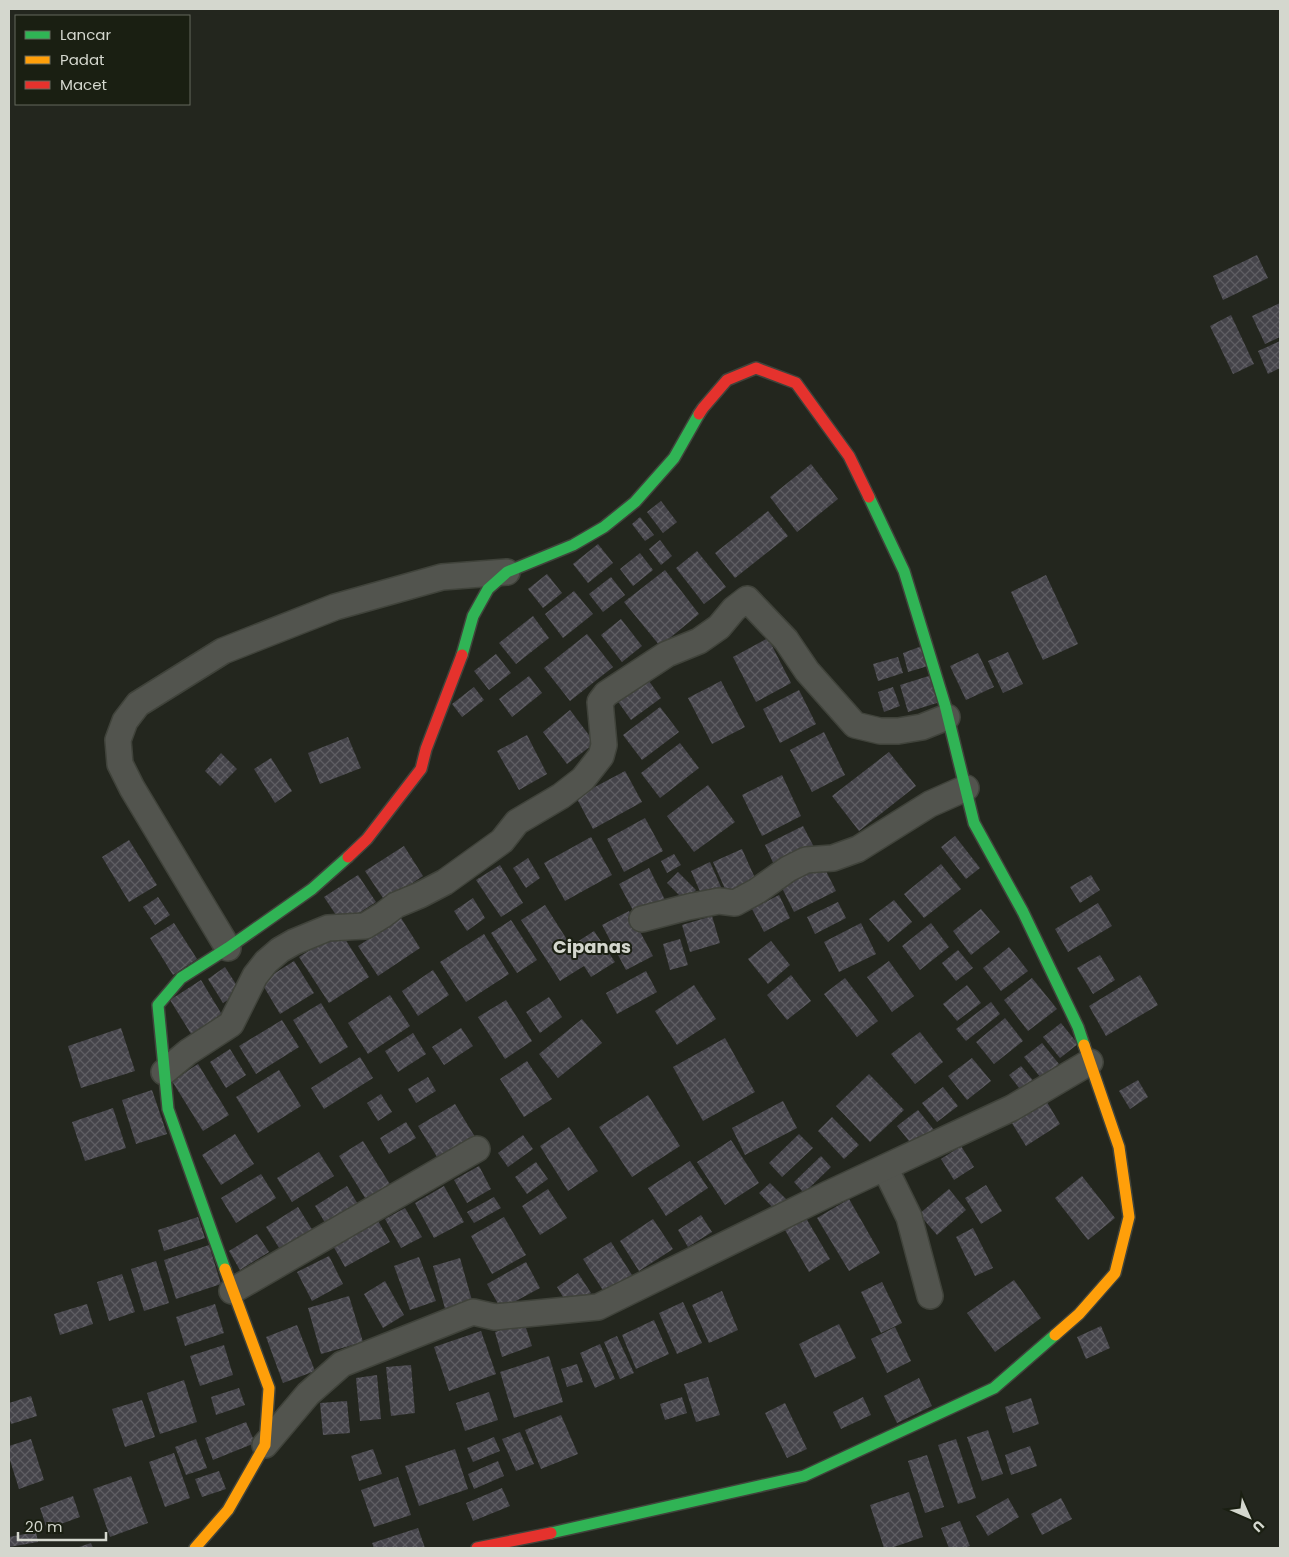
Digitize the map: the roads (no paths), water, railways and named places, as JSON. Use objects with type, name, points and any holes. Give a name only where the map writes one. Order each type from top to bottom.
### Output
[{"type":"street","points":[[228,948],[157,831],[120,764],[118,740],[126,721],[138,704],[223,651],[335,607],[442,577],[507,572],[573,544],[604,527],[635,502],[674,458],[703,408],[727,380],[756,368],[796,383],[849,456],[904,571],[947,717],[974,823],[1023,912],[1078,1027],[1119,1148],[1129,1217],[1115,1273],[1079,1314],[994,1388],[804,1476],[566,1530],[477,1548]]},
{"type":"street","points":[[265,1445],[269,1388],[232,1291],[168,1109],[158,1005],[181,978],[228,948],[312,889],[368,839],[421,769],[426,749],[461,660],[473,616],[488,589],[507,572]]},
{"type":"street","points":[[164,1072],[188,1052],[231,1024],[255,976],[266,962],[280,950],[328,928],[365,926],[396,905],[445,882],[502,841],[517,822],[561,796],[582,779],[601,756],[604,744],[600,702],[606,694],[667,654],[699,641],[719,627],[734,609],[747,599],[786,640],[808,670],[854,725],[880,731],[898,731],[922,727],[947,717]]},
{"type":"street","points":[[642,919],[719,901],[735,903],[757,891],[788,868],[806,860],[833,858],[858,849],[930,804],[966,788]]},
{"type":"street","points":[[195,1548],[228,1510],[265,1445],[308,1394],[342,1364],[473,1312],[495,1317],[598,1307],[1012,1108],[1090,1062]]},
{"type":"street","points":[[232,1291],[477,1149]]},
{"type":"street","points":[[885,1168],[909,1217],[930,1296]]},
{"type":"district","name":"Cipanas","points":[[592,947]]}]
